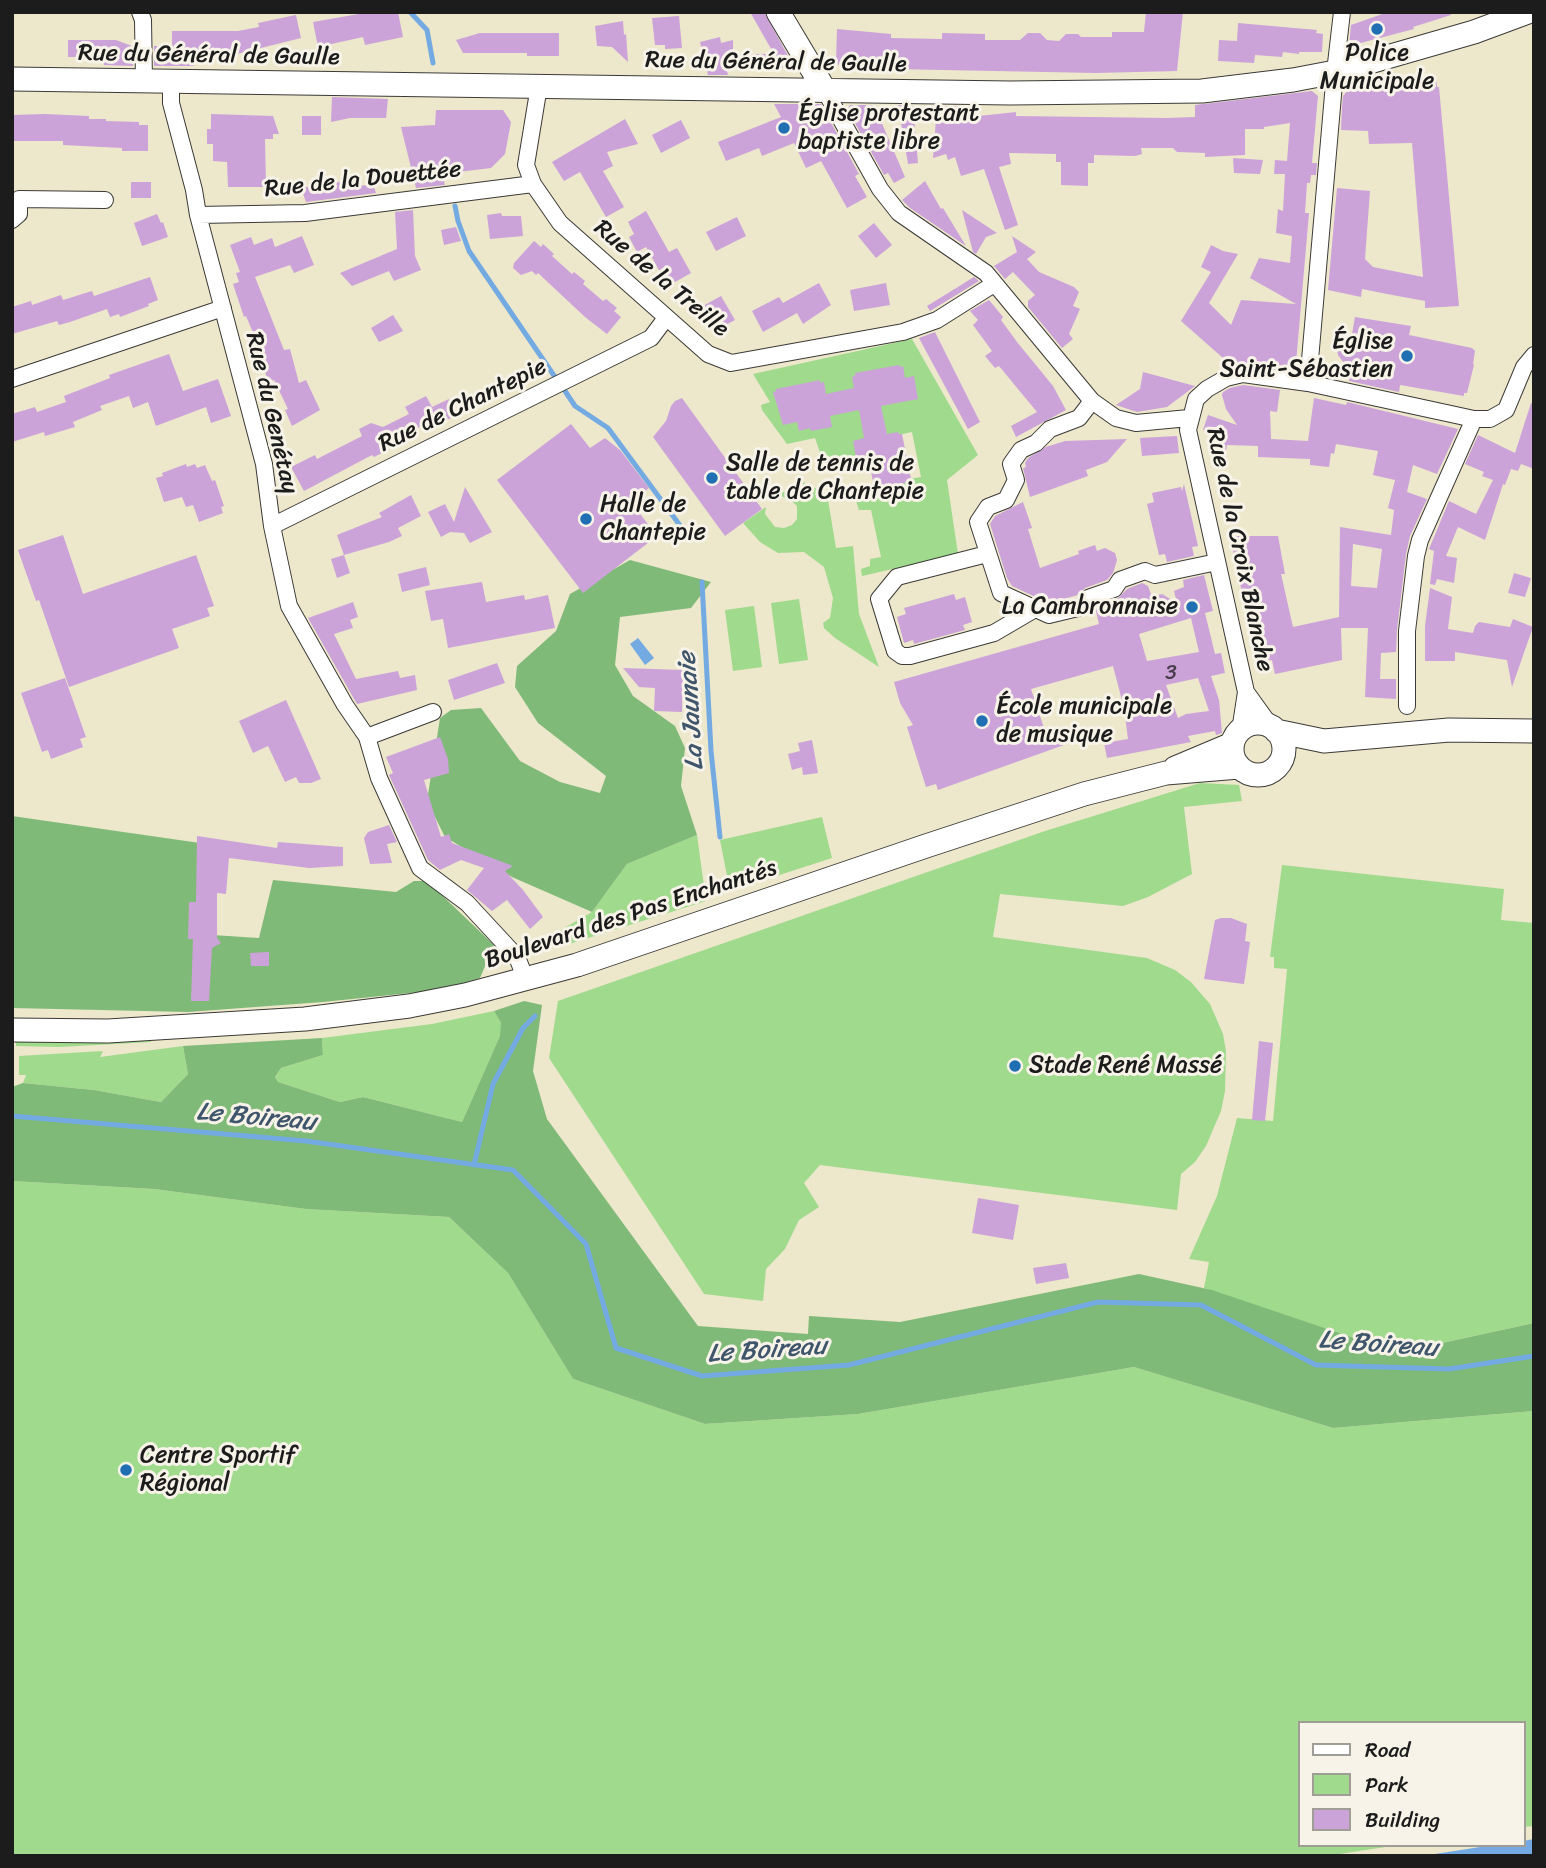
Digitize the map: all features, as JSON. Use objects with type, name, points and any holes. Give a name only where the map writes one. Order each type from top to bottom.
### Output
[{"type":"main road","points":[[778,12],[824,89]]},
{"type":"main road","name":"Rue du Général de Gaulle","points":[[12,79],[1144,93],[1202,91],[1335,72],[1474,32],[1528,12]]},
{"type":"main road","name":"Boulevard des Pas Enchantés","points":[[1166,773],[1236,737],[1248,726],[1258,724],[1324,741],[1449,730],[1534,731]]},
{"type":"main road","points":[[1274,730],[1283,745],[1279,764]]},
{"type":"main road","points":[[1236,737],[1234,759],[1239,767]]},
{"type":"main road","name":"Boulevard des Pas Enchantés","points":[[12,1030],[108,1031],[304,1019],[409,1006],[465,995],[577,965],[1020,814],[1166,773],[1239,767],[1257,775],[1267,773],[1324,741]]},
{"type":"street","points":[[140,12],[143,20],[145,81]]},
{"type":"street","points":[[1308,383],[1342,12]]},
{"type":"street","name":"Rue du Genétay","points":[[172,82],[171,103],[264,464],[272,526],[289,606],[345,705],[367,737],[379,778],[420,869],[467,903],[517,957],[526,980]]},
{"type":"street","name":"Rue de la Treille","points":[[539,86],[526,166],[533,184],[560,223],[708,354],[732,363],[903,332],[937,320],[994,284]]},
{"type":"street","points":[[824,89],[880,189],[899,213],[986,273],[1091,401],[1116,418],[1136,423],[1189,418],[1196,399],[1208,389],[1226,378],[1243,374],[1308,383],[1474,419],[1490,419],[1503,414],[1524,367],[1534,355]]},
{"type":"street","name":"Rue de la Douettée","points":[[198,215],[305,213],[533,184]]},
{"type":"street","points":[[12,220],[19,214],[19,199],[105,200]]},
{"type":"street","points":[[12,379],[223,308]]},
{"type":"street","name":"Rue de Chantepie","points":[[272,526],[651,338],[666,318]]},
{"type":"street","points":[[1091,401],[1079,418],[1050,429],[1036,443],[1021,450],[1011,464],[1016,480],[1006,500],[988,508],[978,522],[1001,593],[1049,615],[1082,607],[1088,598],[1114,589],[1120,580],[1145,570],[1155,575],[1217,562]]},
{"type":"street","name":"Rue de la Croix Blanche","points":[[1189,418],[1188,430],[1246,692],[1274,730]]},
{"type":"street","points":[[1407,706],[1407,631],[1416,556],[1420,540],[1474,419]]},
{"type":"street","points":[[987,554],[897,577],[879,599],[895,650],[902,656],[910,656],[994,633],[1035,610]]},
{"type":"street","name":"Rue de la Croix Blanche","points":[[1236,737],[1246,692]]},
{"type":"street","points":[[367,737],[433,712]]},
{"type":"green space","points":[[912,339],[978,455],[947,480],[958,554],[862,576],[861,569],[870,566],[870,559],[881,557],[871,510],[859,510],[852,488],[921,477],[912,432],[857,444],[859,455],[824,464],[815,438],[787,444],[762,410],[761,405],[770,402],[753,374]]},
{"type":"green space","points":[[801,481],[827,494],[836,548],[853,546],[859,614],[879,667],[824,628],[823,623],[830,618],[833,598],[824,567],[804,552],[778,553],[760,542],[743,523],[766,507],[765,514],[775,527],[792,525],[797,519],[797,506],[779,495]]},
{"type":"green space","points":[[630,560],[711,582],[691,608],[620,617],[615,665],[633,696],[675,726],[685,748],[681,786],[697,835],[627,864],[592,912],[512,877],[445,837],[427,801],[440,718],[451,710],[481,708],[520,761],[560,782],[600,793],[606,776],[538,723],[515,687],[517,666],[556,631],[570,594]]},
{"type":"green space","points":[[799,599],[808,660],[779,664],[771,603]]},
{"type":"green space","points":[[754,606],[762,667],[733,671],[725,610]]},
{"type":"green space","points":[[1200,783],[1239,785],[1242,801],[1184,807],[1192,874],[1148,897],[1123,906],[1000,894],[993,937],[1147,958],[1175,970],[1191,982],[1210,1004],[1223,1034],[1226,1051],[1225,1091],[1221,1111],[1206,1146],[1195,1162],[1181,1174],[1177,1210],[820,1165],[804,1183],[819,1207],[799,1220],[785,1249],[766,1269],[763,1301],[704,1294],[549,1058],[558,1001],[1045,831]]},
{"type":"green space","points":[[12,816],[200,843],[197,934],[259,938],[273,880],[396,892],[414,881],[427,881],[494,945],[480,978],[439,990],[188,1012],[12,1008]]},
{"type":"green space","points":[[822,817],[832,858],[730,891],[720,840]]},
{"type":"green space","points":[[697,835],[706,901],[566,945],[540,947],[554,934],[592,912],[627,864]]},
{"type":"green space","points":[[1282,865],[1504,889],[1501,920],[1534,923],[1534,1323],[1433,1345],[1372,1344],[1204,1288],[1209,1262],[1189,1259],[1217,1196],[1237,1118],[1273,1121],[1287,969],[1274,968],[1274,957],[1270,957]]},
{"type":"green space","points":[[524,1001],[542,1005],[533,1071],[547,1119],[698,1326],[808,1334],[809,1316],[900,1322],[1139,1274],[1212,1290],[1372,1344],[1433,1345],[1534,1323],[1534,1411],[1333,1428],[1134,1367],[858,1414],[705,1424],[573,1379],[508,1273],[449,1217],[306,1209],[154,1189],[12,1181],[12,1087],[23,1083],[94,1090],[161,1102],[188,1074],[183,1046],[322,1038],[323,1055],[281,1068],[275,1077],[278,1082],[340,1102],[363,1097],[462,1122],[500,1036],[501,1023],[494,1011]]},
{"type":"green space","points":[[494,1011],[501,1023],[501,1034],[462,1122],[363,1097],[340,1102],[278,1082],[275,1077],[281,1068],[323,1055],[322,1038],[432,1024]]},
{"type":"green space","points":[[151,1035],[151,1042],[60,1047],[16,1046],[16,1037]]},
{"type":"green space","points":[[183,1046],[188,1074],[161,1102],[94,1090],[23,1083],[26,1075],[19,1075],[19,1056],[103,1051],[100,1057]]},
{"type":"green space","points":[[12,1181],[154,1189],[306,1209],[449,1217],[508,1273],[573,1379],[705,1424],[858,1414],[1134,1367],[1333,1428],[1534,1411],[1534,1826],[1525,1827],[1525,1721],[1298,1721],[1298,1847],[1386,1847],[1326,1856],[12,1856]]},
{"type":"water","points":[[638,638],[654,658],[645,665],[630,644]]},
{"type":"water","points":[[1534,1839],[1534,1856],[1422,1856],[1480,1847],[1525,1847],[1525,1841]]},
{"type":"building","points":[[370,12],[398,12],[403,37],[365,45],[363,37],[318,47],[313,22]]},
{"type":"building","points":[[750,12],[764,12],[792,63],[789,68],[726,67],[728,75],[708,75],[700,42],[720,37],[721,43],[733,40],[733,54],[774,54]]},
{"type":"building","points":[[1146,12],[1183,12],[1177,71],[1096,73],[841,68],[836,62],[837,29],[891,34],[891,38],[942,39],[942,33],[985,34],[985,40],[1020,40],[1028,33],[1040,33],[1047,40],[1059,41],[1066,34],[1112,37],[1112,32],[1144,32]]},
{"type":"building","points":[[1388,12],[1450,12],[1451,15],[1413,27],[1414,29],[1349,46],[1351,25]]},
{"type":"building","points":[[296,15],[301,38],[237,54],[196,54],[194,66],[154,66],[154,46],[172,46],[172,31],[238,31],[259,27],[258,23]]},
{"type":"building","points":[[679,16],[682,48],[665,49],[665,45],[655,45],[652,18]]},
{"type":"building","points":[[623,21],[628,62],[612,47],[597,46],[595,26]]},
{"type":"building","points":[[1238,23],[1317,30],[1316,33],[1323,34],[1322,52],[1283,52],[1282,57],[1255,55],[1254,63],[1218,61],[1219,40],[1237,41]]},
{"type":"building","points":[[480,33],[559,33],[559,56],[463,53],[456,40]]},
{"type":"building","points":[[68,40],[116,40],[132,46],[133,66],[104,65],[102,57],[68,57]]},
{"type":"building","points":[[1436,78],[1459,306],[1425,308],[1425,301],[1362,289],[1361,297],[1328,290],[1337,188],[1370,191],[1365,259],[1373,267],[1423,277],[1412,143],[1369,144],[1368,131],[1341,130],[1342,107],[1343,96],[1351,87]]},
{"type":"building","points":[[1312,91],[1318,96],[1312,163],[1317,163],[1316,175],[1311,175],[1310,183],[1307,183],[1305,213],[1309,213],[1296,363],[1288,370],[1244,364],[1232,366],[1181,321],[1211,272],[1201,267],[1211,245],[1238,254],[1209,303],[1231,325],[1241,300],[1296,304],[1250,278],[1259,258],[1290,263],[1292,236],[1276,233],[1278,209],[1283,211],[1285,174],[1274,174],[1275,160],[1287,161],[1290,123],[1264,129],[1245,129],[1245,155],[1205,157],[1205,153],[1177,152],[1173,148],[1141,148],[1142,154],[1135,156],[1094,155],[1094,163],[1088,163],[1088,186],[1061,185],[1061,162],[1056,162],[1056,154],[1009,153],[1011,164],[999,167],[1018,225],[1005,230],[984,169],[961,176],[955,157],[948,160],[946,154],[933,158],[937,106],[959,106],[960,118],[1016,112],[1016,116],[1195,117],[1195,105]]},
{"type":"building","points":[[332,97],[388,99],[386,118],[350,118],[331,122]]},
{"type":"building","points":[[774,104],[821,104],[859,174],[855,176],[867,197],[847,208],[821,161],[806,168],[794,143],[762,156],[759,148],[726,161],[718,142],[781,117]]},
{"type":"building","points":[[850,105],[874,105],[905,177],[894,183],[888,173],[884,175],[847,109]]},
{"type":"building","points":[[898,105],[913,106],[918,163],[908,164]]},
{"type":"building","points":[[436,110],[503,110],[511,122],[505,154],[491,168],[442,174],[445,185],[416,188],[401,127],[435,125]]},
{"type":"building","points":[[211,114],[273,116],[279,134],[273,134],[273,139],[265,139],[266,187],[228,187],[227,162],[213,161],[213,144],[207,144]]},
{"type":"building","points":[[12,115],[89,116],[89,119],[148,125],[148,151],[63,145],[63,141],[12,141]]},
{"type":"building","points":[[302,116],[321,116],[321,135],[302,135]]},
{"type":"building","points":[[625,119],[638,144],[607,152],[613,166],[603,171],[624,207],[606,217],[580,172],[564,181],[552,162]]},
{"type":"building","points":[[681,120],[690,138],[661,153],[652,135]]},
{"type":"building","points":[[1233,158],[1263,160],[1260,174],[1234,173]]},
{"type":"building","points":[[345,181],[346,188],[373,184],[376,193],[306,202],[301,188]]},
{"type":"building","points":[[925,181],[941,209],[943,208],[966,246],[902,200]]},
{"type":"building","points":[[131,182],[151,182],[151,198],[131,198]]},
{"type":"building","points":[[413,210],[415,256],[421,270],[394,281],[389,271],[352,286],[340,273],[397,249],[395,212]]},
{"type":"building","points":[[962,210],[997,233],[986,237],[976,254],[973,252]]},
{"type":"building","points":[[646,211],[669,252],[677,248],[691,273],[668,286],[646,247],[637,252],[629,237],[634,234],[628,222]]},
{"type":"building","points":[[501,213],[502,216],[521,216],[523,236],[490,239],[487,215]]},
{"type":"building","points":[[157,214],[168,237],[142,246],[134,223]]},
{"type":"building","points":[[737,217],[746,236],[716,251],[706,232]]},
{"type":"building","points":[[874,223],[892,245],[876,258],[858,236]]},
{"type":"building","points":[[456,227],[461,241],[444,245],[441,230]]},
{"type":"building","points":[[302,236],[314,265],[294,273],[290,265],[255,277],[284,350],[290,349],[299,383],[306,380],[320,410],[292,426],[285,410],[288,409],[274,380],[268,382],[261,357],[263,356],[246,316],[244,317],[233,284],[239,282],[236,273],[240,272],[230,245],[251,237],[254,245],[272,238],[275,247]]},
{"type":"building","points":[[1012,236],[1036,252],[1027,259],[1039,272],[1074,287],[1079,292],[1073,306],[1080,309],[1069,334],[1073,339],[1062,348],[1028,307],[1028,301],[1035,295],[1013,272],[1005,279],[994,266],[1017,252]]},
{"type":"building","points":[[534,241],[541,247],[543,244],[554,254],[552,256],[572,274],[574,272],[585,281],[583,284],[603,301],[606,299],[617,308],[614,311],[621,317],[607,334],[538,273],[536,275],[532,271],[521,275],[513,268],[514,263]]},
{"type":"building","points":[[150,277],[158,300],[148,304],[149,306],[120,317],[119,314],[110,317],[107,309],[59,325],[57,321],[12,334],[12,307],[31,301],[32,305],[61,295],[63,300],[92,291],[94,296]]},
{"type":"building","points":[[974,277],[979,281],[930,311],[927,306]]},
{"type":"building","points":[[819,283],[831,305],[803,324],[797,313],[763,332],[752,311],[779,297],[783,303]]},
{"type":"building","points":[[886,283],[890,305],[854,311],[850,290]]},
{"type":"building","points":[[721,296],[735,320],[716,330],[703,306]]},
{"type":"building","points":[[989,300],[1003,317],[1001,320],[1017,342],[1053,386],[1066,410],[1016,437],[1011,426],[1037,412],[999,366],[995,368],[985,356],[992,351],[973,325],[978,320],[970,311]]},
{"type":"building","points":[[393,315],[403,331],[379,342],[371,328]]},
{"type":"building","name":"Église Saint-Sébastien","points":[[1355,317],[1411,326],[1409,335],[1472,348],[1475,351],[1474,365],[1467,393],[1464,393],[1464,396],[1400,385],[1399,392],[1349,381],[1351,373],[1338,355],[1337,349],[1340,342],[1352,334]]},
{"type":"building","points":[[935,332],[980,422],[968,429],[919,338]]},
{"type":"building","points":[[169,354],[183,391],[218,379],[231,416],[211,423],[206,407],[156,426],[148,402],[133,408],[129,396],[100,406],[102,410],[73,422],[75,427],[45,436],[44,432],[12,442],[12,414],[35,407],[37,412],[66,402],[64,396],[110,378],[109,375]]},
{"type":"building","points":[[903,366],[905,378],[914,376],[918,399],[881,406],[887,434],[902,434],[911,479],[897,485],[898,493],[876,498],[871,471],[862,473],[860,462],[857,463],[853,441],[864,438],[859,410],[830,416],[832,427],[799,431],[797,422],[783,425],[773,392],[776,389],[820,380],[820,383],[824,382],[826,394],[854,388],[852,377],[855,373]]},
{"type":"building","points":[[1143,372],[1195,386],[1167,407],[1137,412],[1116,405],[1140,389]]},
{"type":"building","points":[[1243,385],[1280,390],[1277,412],[1270,411],[1271,439],[1308,441],[1314,398],[1346,405],[1347,402],[1458,429],[1437,474],[1413,465],[1407,492],[1427,499],[1410,536],[1406,554],[1396,652],[1381,653],[1380,679],[1396,679],[1396,699],[1365,697],[1368,628],[1341,628],[1342,660],[1275,674],[1272,660],[1257,663],[1230,536],[1278,536],[1285,574],[1281,574],[1293,627],[1339,617],[1340,527],[1391,535],[1394,510],[1388,508],[1395,480],[1373,475],[1378,451],[1336,444],[1334,454],[1331,453],[1329,467],[1310,465],[1310,459],[1258,457],[1258,446],[1227,445],[1226,451],[1213,447],[1216,435],[1203,430],[1208,415],[1237,425],[1226,409],[1222,395],[1230,388]],"holes":[[[1353,544],[1382,549],[1377,588],[1351,586]]]},
{"type":"building","points":[[426,396],[432,407],[449,399],[457,415],[429,429],[426,424],[403,435],[406,441],[374,457],[372,455],[304,491],[291,467],[315,455],[317,459],[362,436],[359,429],[371,423],[383,427],[409,414],[405,407]]},
{"type":"building","name":"Salle de tennis de table de Chantepie","points":[[682,398],[762,509],[725,536],[653,437],[666,421],[671,406]]},
{"type":"building","points":[[1531,403],[1534,404],[1534,469],[1521,464],[1518,471],[1511,469],[1505,485],[1503,484],[1485,540],[1458,527],[1446,556],[1457,558],[1454,583],[1437,579],[1435,585],[1430,584],[1434,551],[1429,549],[1449,501],[1476,514],[1493,480],[1482,476],[1484,472],[1465,464],[1478,435],[1515,453]]},
{"type":"building","name":"Halle de Chantepie","points":[[571,424],[590,448],[605,438],[620,450],[649,488],[631,502],[657,536],[583,593],[497,480]]},
{"type":"building","points":[[1177,436],[1179,453],[1142,456],[1140,438]]},
{"type":"building","points":[[1127,439],[1107,462],[1086,470],[1088,476],[1030,497],[1023,468],[1026,467],[1028,458],[1046,447],[1065,441]]},
{"type":"building","points":[[186,464],[187,467],[195,464],[197,468],[205,465],[212,481],[215,480],[224,506],[221,507],[223,513],[199,522],[193,505],[186,507],[182,497],[164,502],[156,478]]},
{"type":"building","points":[[1184,484],[1198,546],[1192,547],[1194,556],[1167,562],[1165,554],[1159,555],[1147,504],[1154,502],[1152,493],[1181,487],[1182,491]]},
{"type":"building","points":[[465,487],[492,532],[470,543],[464,533],[450,532],[441,537],[428,512],[445,504],[454,522]]},
{"type":"building","points":[[411,495],[421,516],[398,528],[402,536],[344,555],[337,535],[382,517],[379,513]]},
{"type":"building","points":[[1023,502],[1032,528],[1028,529],[1040,568],[1079,554],[1078,551],[1095,545],[1097,551],[1105,548],[1115,553],[1117,560],[1113,573],[1107,580],[1085,588],[1078,595],[1056,601],[1044,601],[1012,586],[990,524],[995,516]]},
{"type":"building","points":[[63,535],[83,594],[196,555],[214,606],[207,608],[210,616],[172,629],[179,648],[69,687],[39,600],[36,601],[18,550]]},
{"type":"building","points":[[344,555],[350,573],[337,578],[331,559]]},
{"type":"building","points":[[426,567],[430,585],[402,592],[398,574]]},
{"type":"building","points":[[1514,573],[1531,578],[1525,597],[1508,593]]},
{"type":"building","points":[[1204,575],[1213,611],[1205,613],[1215,654],[1221,653],[1225,673],[1211,676],[1219,700],[1222,733],[1216,735],[1215,731],[1188,736],[1191,742],[1107,758],[1104,743],[1128,739],[1124,708],[1113,666],[1031,689],[1046,734],[1078,724],[1064,745],[938,790],[936,784],[926,787],[907,727],[913,725],[900,703],[894,682],[1099,624],[1095,607],[1117,599],[1127,589],[1142,583],[1148,586],[1152,597],[1162,594],[1177,603],[1174,591],[1184,587],[1183,580]],"holes":[[[1191,618],[1199,652],[1147,661],[1139,634]],[[1198,678],[1209,711],[1186,714],[1178,718],[1166,685]]]},
{"type":"building","points":[[482,582],[486,602],[524,595],[525,600],[548,595],[555,628],[448,648],[443,619],[431,621],[425,591]]},
{"type":"building","points":[[1430,588],[1452,597],[1448,629],[1473,633],[1479,622],[1510,627],[1513,619],[1533,627],[1512,687],[1507,660],[1455,652],[1455,661],[1425,661],[1425,626]]},
{"type":"building","points":[[954,594],[956,600],[965,597],[972,622],[963,625],[965,630],[914,644],[913,640],[904,643],[897,617],[906,614],[904,608]]},
{"type":"building","points":[[353,602],[358,617],[350,620],[353,628],[334,634],[356,679],[398,671],[400,678],[415,675],[417,690],[357,704],[308,618]]},
{"type":"building","points":[[497,663],[505,683],[454,700],[448,680]]},
{"type":"building","points":[[623,668],[683,670],[682,712],[654,711],[655,688],[639,687]]},
{"type":"building","points":[[65,678],[86,737],[80,739],[83,747],[51,759],[48,750],[42,752],[21,693]]},
{"type":"building","points":[[286,700],[321,779],[311,783],[299,783],[296,777],[285,782],[268,746],[253,753],[239,721]]},
{"type":"building","points":[[440,737],[448,759],[449,773],[424,780],[441,837],[449,834],[452,843],[513,866],[505,871],[543,917],[530,929],[507,900],[492,911],[467,890],[484,868],[461,860],[440,870],[428,860],[389,775],[393,773],[386,757]]},
{"type":"building","points":[[812,740],[818,773],[803,775],[802,767],[792,770],[788,754],[800,751],[798,743]]},
{"type":"building","points":[[389,825],[397,842],[387,844],[392,863],[370,864],[364,838],[368,832]]},
{"type":"building","points":[[197,836],[277,848],[278,842],[343,847],[343,866],[309,868],[229,858],[226,894],[217,893],[217,938],[221,943],[212,948],[209,1001],[191,1001],[193,939],[188,939],[189,902],[196,902]]},
{"type":"building","points":[[1231,918],[1247,924],[1245,941],[1250,942],[1244,984],[1204,979],[1215,920]]},
{"type":"building","points":[[269,952],[269,966],[251,966],[250,953]]},
{"type":"building","points":[[1259,1041],[1273,1043],[1265,1121],[1252,1120]]},
{"type":"building","points":[[978,1198],[1019,1205],[1013,1240],[972,1233]]},
{"type":"building","points":[[1066,1263],[1069,1278],[1036,1284],[1033,1268]]},
{"type":"waterway","name":"La Jaunaie","points":[[410,12],[427,30],[433,63]]},
{"type":"waterway","name":"La Jaunaie","points":[[455,206],[469,251],[555,377]]},
{"type":"waterway","name":"La Jaunaie","points":[[565,391],[575,406],[608,428],[690,539]]},
{"type":"waterway","name":"La Jaunaie","points":[[702,582],[711,751],[720,837]]},
{"type":"waterway","name":"La Jaunaie","points":[[474,1165],[493,1084],[523,1028],[535,1016]]},
{"type":"waterway","name":"Le Boireau","points":[[12,1116],[306,1141],[513,1170],[586,1244],[616,1348],[702,1376],[849,1365],[1098,1302],[1201,1305],[1316,1365],[1449,1369],[1534,1356]]},
{"type":"place","name":"Police Municipale","points":[[1377,29]]},
{"type":"place","name":"Église protestant baptiste libre","points":[[784,128]]},
{"type":"place","name":"Église Saint-Sébastien","points":[[1407,356]]},
{"type":"place","name":"Salle de tennis de table de Chantepie","points":[[712,478]]},
{"type":"place","name":"Halle de Chantepie","points":[[586,519]]},
{"type":"place","name":"La Cambronnaise","points":[[1192,607]]},
{"type":"place","name":"École municipale de musique","points":[[982,721]]},
{"type":"place","name":"Stade René Massé","points":[[1015,1066]]},
{"type":"place","name":"Centre Sportif Régional","points":[[126,1470]]}]
